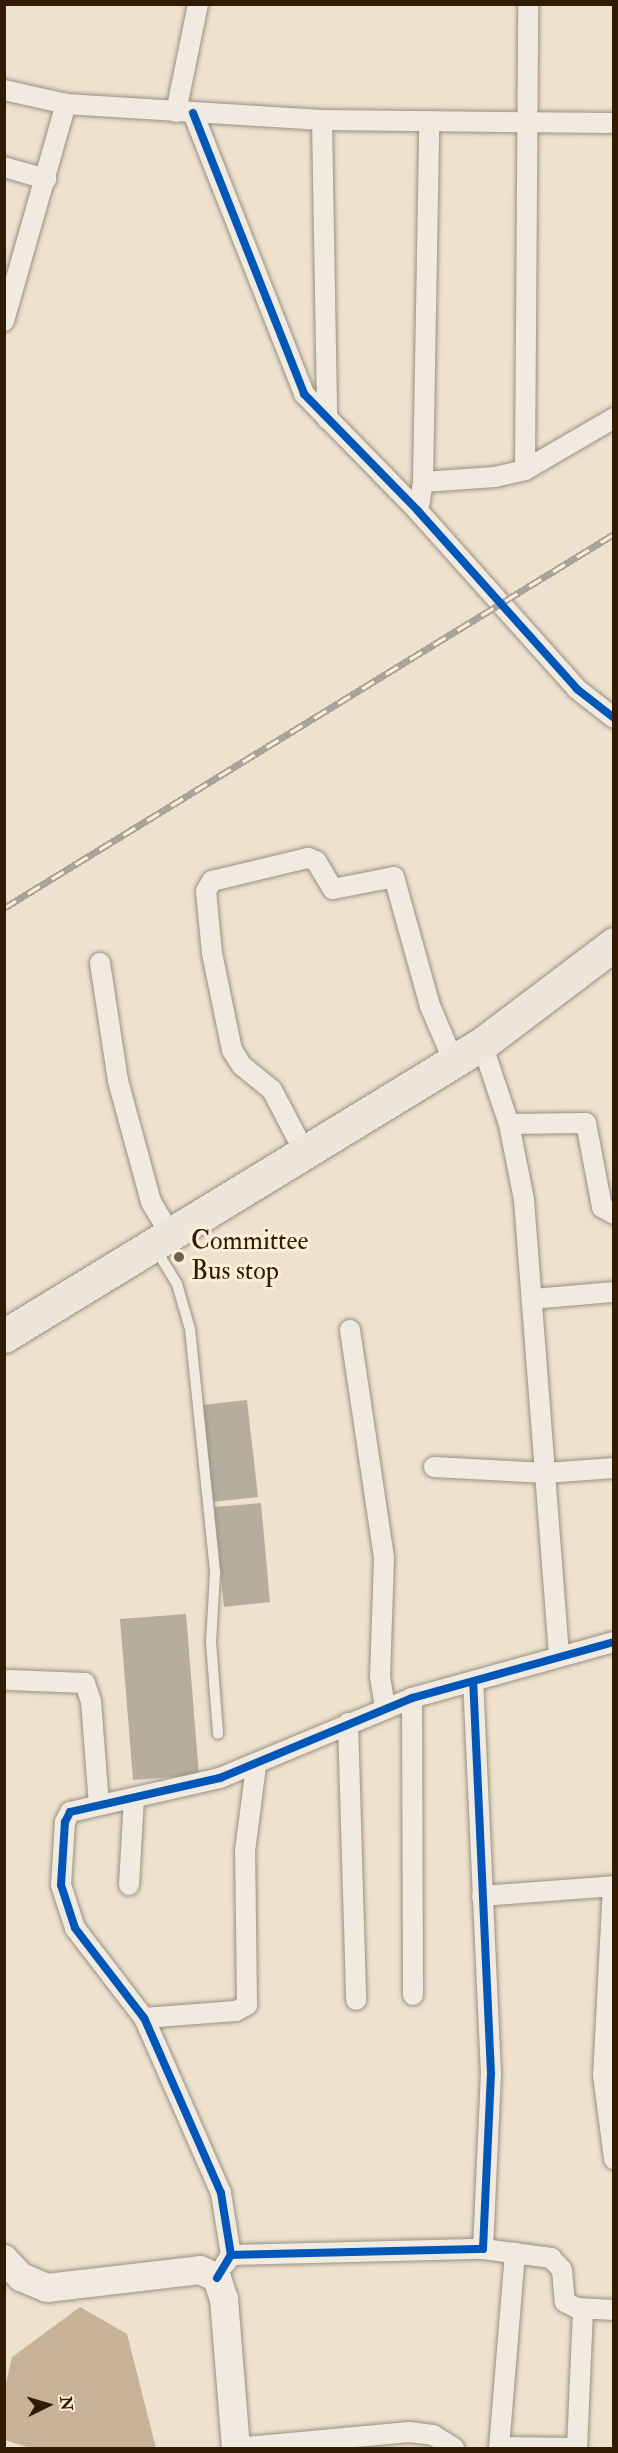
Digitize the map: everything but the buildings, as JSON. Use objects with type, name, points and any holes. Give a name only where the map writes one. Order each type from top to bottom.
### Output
[{"type":"highway","points":[[4,1336],[306,1155],[454,1062],[482,1044],[614,944]]},
{"type":"street","points":[[198,4],[184,112],[304,394],[418,511],[514,622],[577,689],[614,718]]},
{"type":"street","points":[[525,470],[528,4]]},
{"type":"street","points":[[4,90],[66,104],[322,120],[614,123]]},
{"type":"street","points":[[4,321],[10,288],[46,179],[66,104]]},
{"type":"street","points":[[322,120],[327,419]]},
{"type":"street","points":[[418,511],[423,482],[429,121]]},
{"type":"street","points":[[4,167],[46,179]]},
{"type":"street","points":[[423,482],[495,477],[525,470],[614,418]]},
{"type":"street","points":[[306,1155],[272,1090],[242,1066],[232,1050],[212,953],[206,891],[212,880],[309,858],[316,861],[333,889],[394,877],[430,1006],[454,1062]]},
{"type":"street","points":[[100,963],[118,1081],[163,1242]]},
{"type":"street","points":[[482,1044],[509,1124],[524,1200],[559,1657]]},
{"type":"street","points":[[509,1124],[586,1123],[602,1207],[614,1214]]},
{"type":"street","points":[[532,1299],[614,1292]]},
{"type":"street","points":[[350,1330],[384,1558],[380,1677],[385,1709]]},
{"type":"street","points":[[434,1467],[546,1473],[614,1468]]},
{"type":"street","points":[[454,2448],[433,2435],[410,2432],[236,2448],[224,2299],[221,2193],[144,2018],[75,1928],[61,1885],[65,1822],[79,1807],[134,1799],[255,1767],[348,1723],[412,1698],[473,1685],[614,1642]]},
{"type":"street","points":[[9,1680],[85,1683],[91,1701],[99,1804]]},
{"type":"street","points":[[473,1685],[490,2074],[483,2249]]},
{"type":"street","points":[[412,1698],[413,1995]]},
{"type":"street","points":[[348,1723],[356,2000]]},
{"type":"street","points":[[144,2018],[236,2010],[249,2001],[243,1938],[245,1851],[255,1767]]},
{"type":"street","points":[[129,1885],[134,1799]]},
{"type":"street","points":[[482,1896],[613,1886],[603,2075],[614,2158]]},
{"type":"street","points":[[4,2259],[21,2277],[47,2288],[224,2266],[483,2249],[558,2263],[562,2298],[570,2306],[583,2309],[614,2310]]},
{"type":"street","points":[[514,2253],[499,2447],[577,2448],[583,2309]]},
{"type":"lane","points":[[163,1242],[190,1329],[215,1573],[210,1642],[218,1734]]},
{"type":"shaded area","points":[[80,2307],[127,2334],[156,2448],[30,2448],[5,2440],[5,2387],[12,2357]]},
{"type":"railway","points":[[4,908],[614,534]]},
{"type":"cycle path","points":[[193,113],[304,394],[418,511],[577,689],[614,718]]},
{"type":"cycle path","points":[[231,2255],[221,2193],[144,2018],[75,1928],[61,1885],[65,1822],[70,1812],[220,1778],[412,1698],[614,1642]]},
{"type":"cycle path","points":[[217,2278],[231,2255],[483,2249],[491,2074],[473,1685]]},
{"type":"place","name":"Committee Bus stop","points":[[179,1257]]}]
